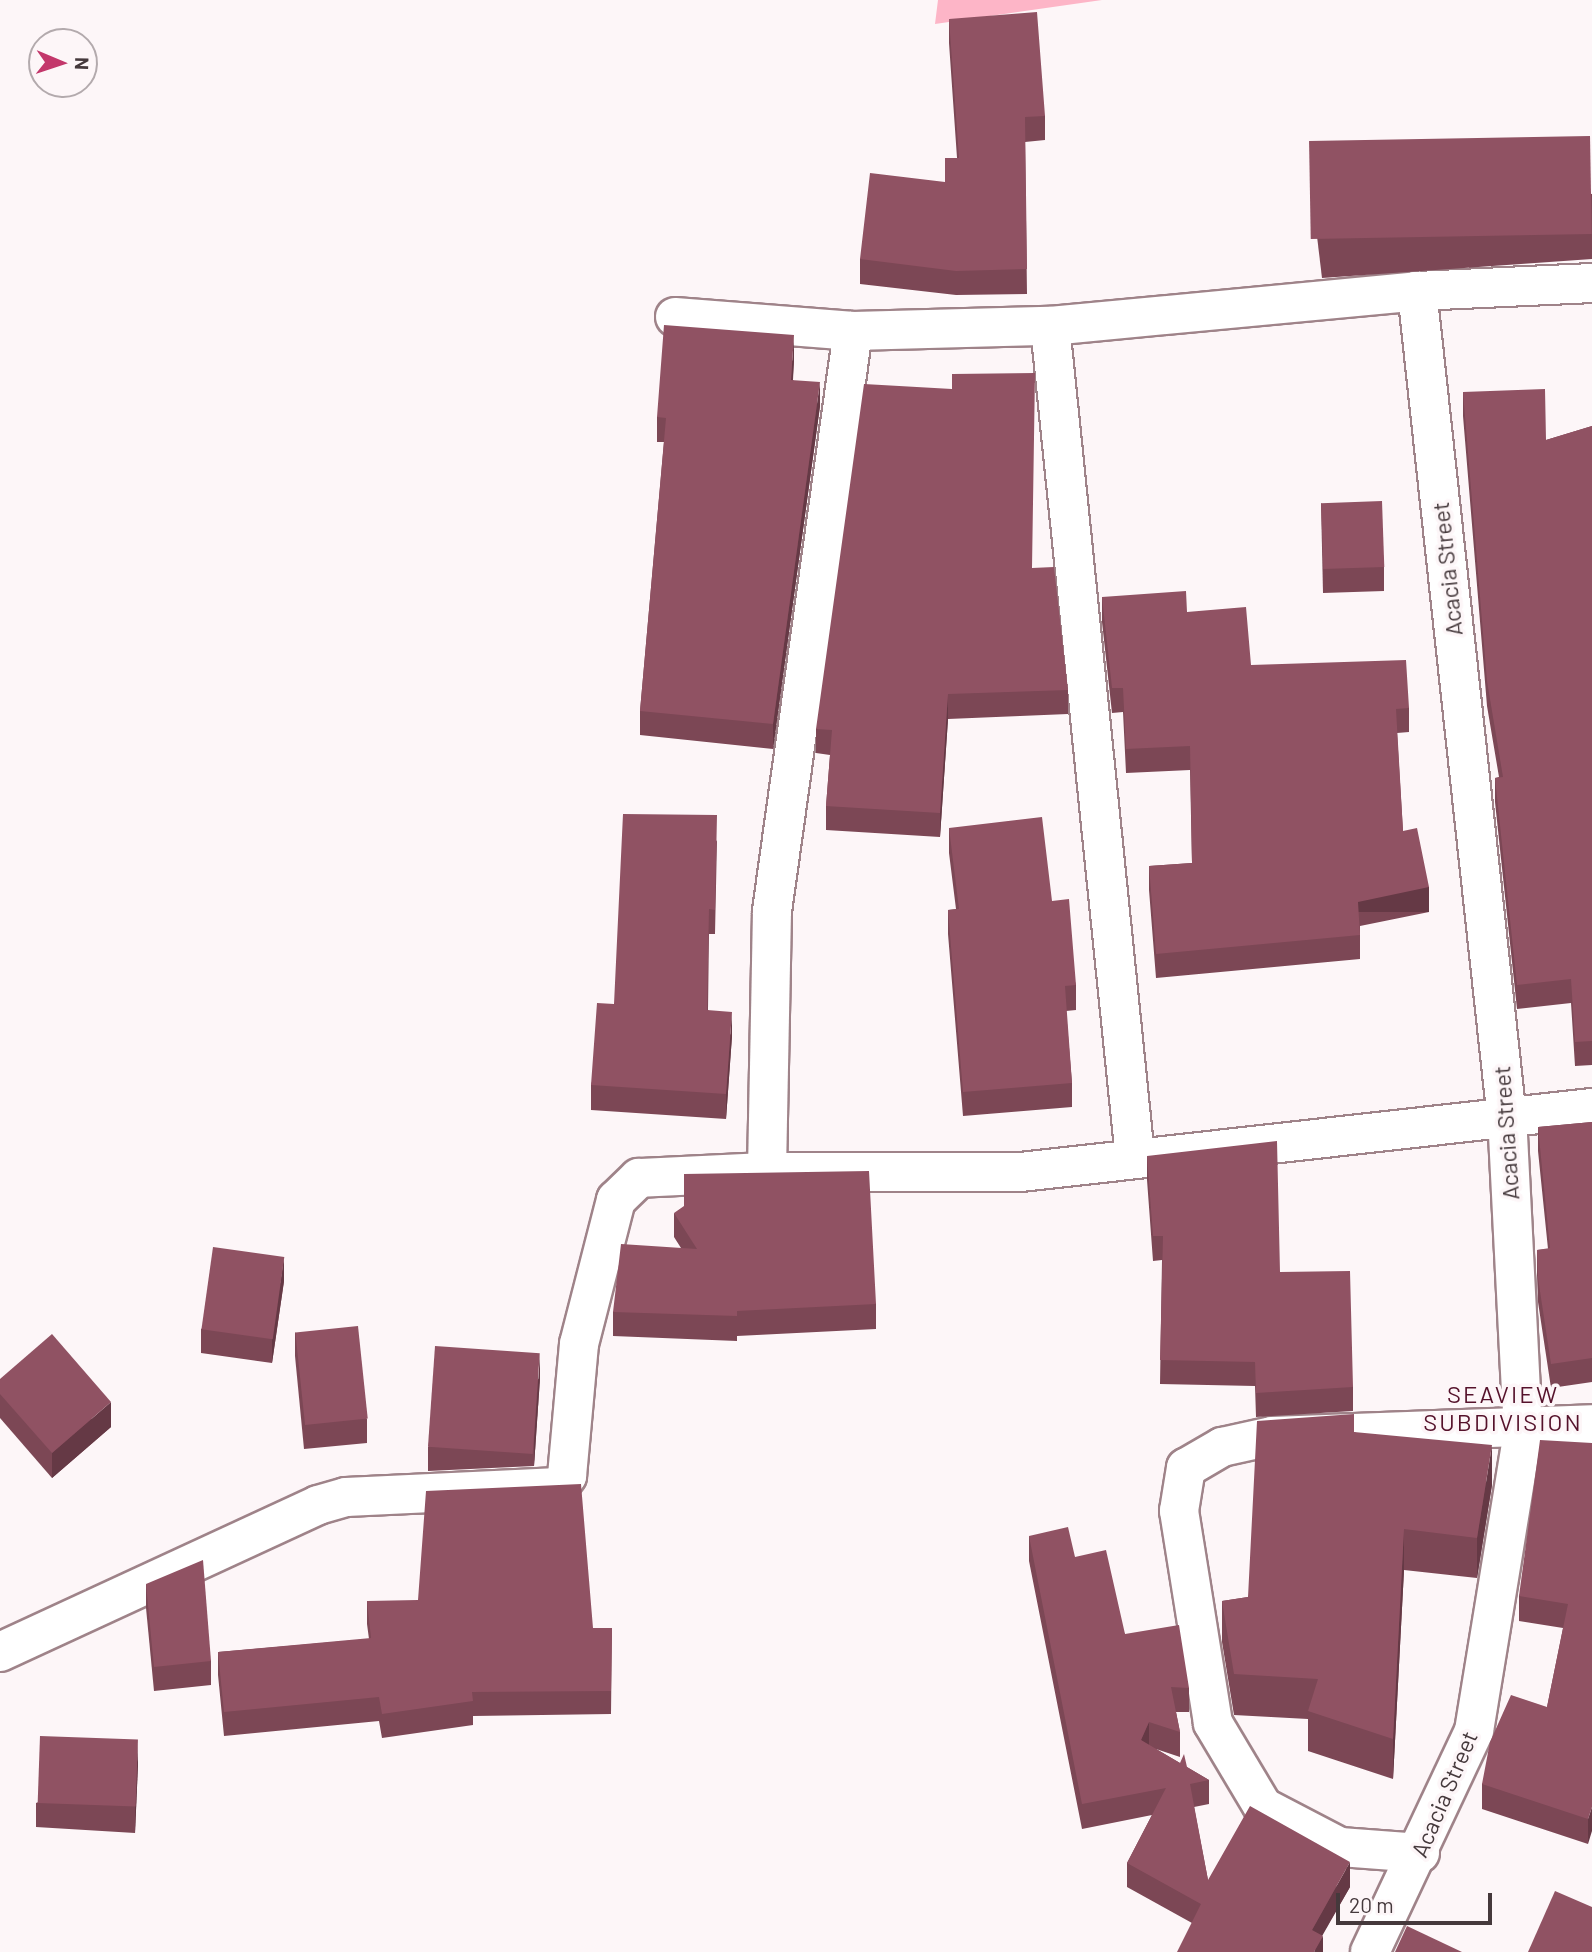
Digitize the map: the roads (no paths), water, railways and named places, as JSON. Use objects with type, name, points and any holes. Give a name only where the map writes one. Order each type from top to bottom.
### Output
[{"type":"street","points":[[675,317],[853,331],[1050,326],[1417,291],[1592,283]]},
{"type":"street","name":"Acacia Street","points":[[1370,1952],[1420,1853],[1474,1731],[1523,1431],[1507,1119],[1417,291]]},
{"type":"street","points":[[1050,326],[1135,1157]]},
{"type":"street","points":[[767,1172],[772,911],[853,331]]},
{"type":"street","points":[[0,1652],[318,1505],[346,1497],[559,1487],[567,1476],[579,1343],[617,1200],[639,1178],[767,1172],[1021,1172],[1135,1157],[1592,1108]]},
{"type":"street","points":[[1420,1853],[1340,1847],[1263,1807],[1213,1723],[1179,1511],[1186,1468],[1222,1447],[1272,1436],[1523,1431],[1592,1424]]},
{"type":"district","name":"SEAVIEW SUBDIVISION","points":[[1503,1408]]}]
